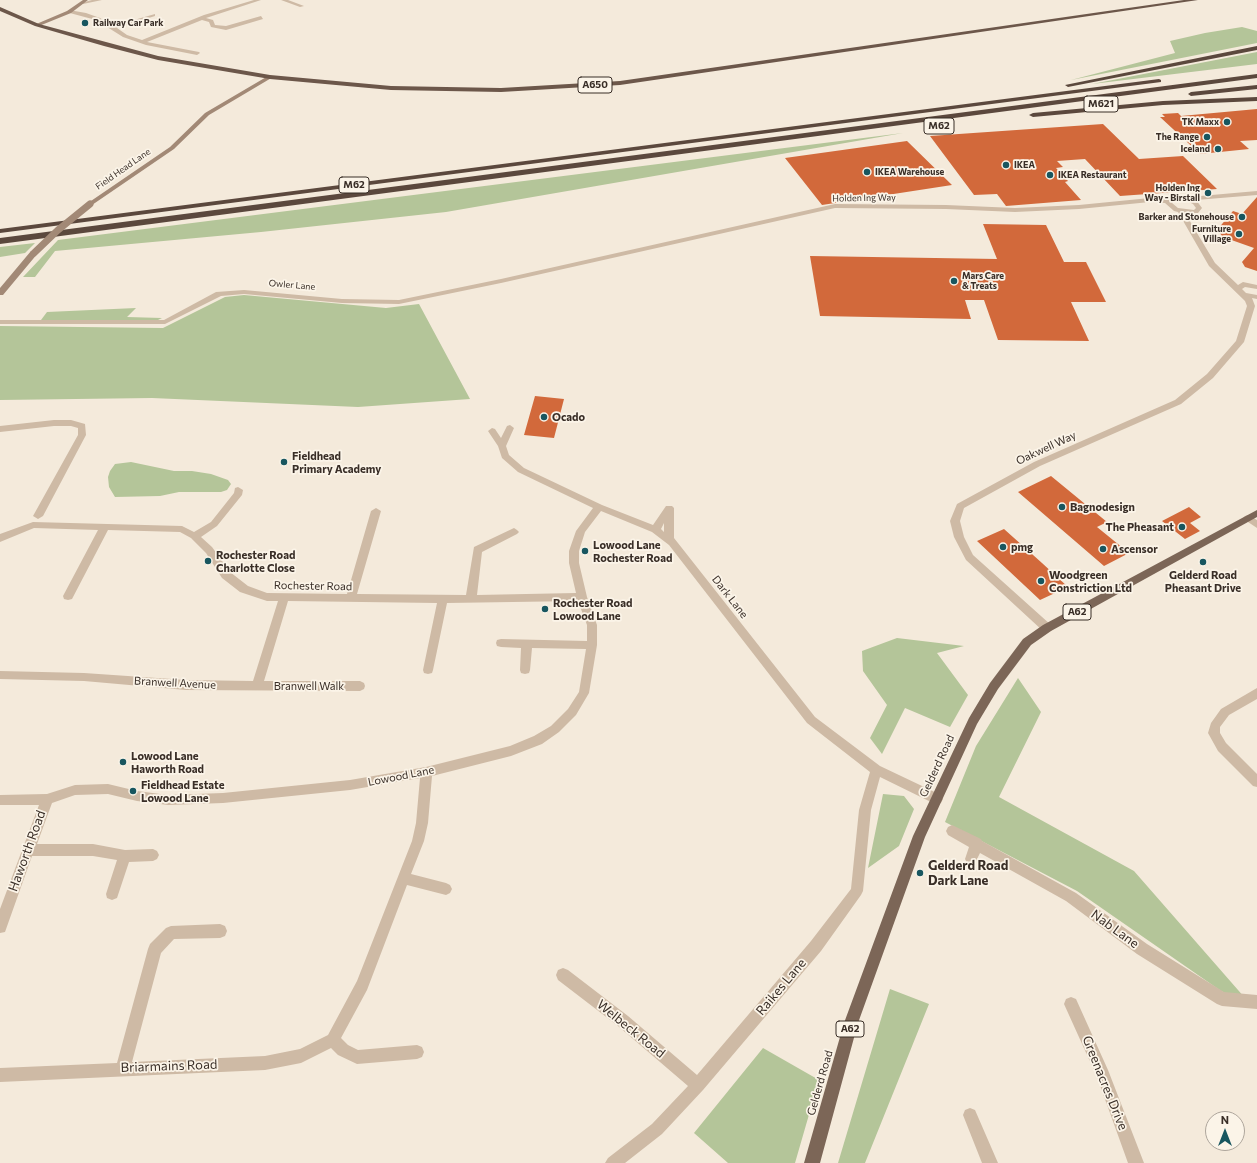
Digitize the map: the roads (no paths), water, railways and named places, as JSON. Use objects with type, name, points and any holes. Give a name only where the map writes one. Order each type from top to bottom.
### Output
[{"type":"highway","name":"A650","points":[[0,9],[38,25],[158,58],[270,77],[391,88],[501,90],[620,83],[1195,0]]},
{"type":"highway","name":"M621","points":[[976,104],[1257,48]]},
{"type":"highway","name":"M62","points":[[0,231],[976,104],[1257,69]]},
{"type":"highway","name":"M62","points":[[0,241],[944,119],[1257,76]]},
{"type":"highway","name":"M621","points":[[944,119],[1257,87]]},
{"type":"highway","points":[[1022,116],[1163,103],[1257,99]]},
{"type":"highway","name":"M62","points":[[621,160],[699,154],[968,122]]},
{"type":"main road","points":[[38,25],[69,12],[83,1]]},
{"type":"main road","name":"Field Head Lane","points":[[0,293],[34,253],[58,230],[90,204],[172,148],[207,114],[270,77]]},
{"type":"main road","name":"Gelderd Road","points":[[812,1163],[851,1023],[919,836],[973,721],[994,686],[1027,642],[1047,628],[1257,513]]},
{"type":"street","points":[[83,1],[100,0]]},
{"type":"street","points":[[142,42],[186,23],[259,0]]},
{"type":"street","points":[[283,0],[302,6]]},
{"type":"street","points":[[69,12],[84,14],[98,19],[125,36],[142,42],[197,53]]},
{"type":"street","points":[[113,28],[153,15]]},
{"type":"street","points":[[181,17],[186,23]]},
{"type":"street","points":[[202,18],[211,21],[213,26],[226,30],[261,18]]},
{"type":"street","name":"Holden Ing Way","points":[[1169,203],[1174,198],[1189,199],[1235,195],[1256,196]]},
{"type":"street","name":"Holden Ing Way","points":[[1198,205],[1210,201],[1256,196]]},
{"type":"street","points":[[1181,212],[1198,210],[1198,205],[1189,199]]},
{"type":"street","name":"Holden Ing Way","points":[[584,262],[835,206],[939,207],[1015,210],[1079,207],[1150,200],[1169,203],[1181,212]]},
{"type":"street","name":"Oakwell Way","points":[[1047,628],[969,558],[958,537],[955,521],[960,506],[1037,464],[1178,402],[1210,376],[1240,342],[1254,304],[1212,264],[1181,212]]},
{"type":"street","points":[[1189,225],[1191,212]]},
{"type":"street","name":"Owler Lane","points":[[0,322],[165,322],[219,294],[244,292],[285,294],[342,301],[399,302],[584,262]]},
{"type":"street","points":[[1222,274],[1254,285]]},
{"type":"street","points":[[1238,288],[1243,284],[1254,285]]},
{"type":"street","points":[[1244,295],[1257,297]]},
{"type":"street","points":[[0,429],[54,423],[71,423],[82,426],[82,435],[38,516]]},
{"type":"street","points":[[502,446],[510,428]]},
{"type":"street","name":"Dark Lane","points":[[492,432],[502,446],[505,456],[521,470],[599,507],[654,530],[669,540],[811,720],[876,770],[937,800]]},
{"type":"street","points":[[194,536],[214,524],[239,493],[238,490]]},
{"type":"street","name":"Lowood Lane","points":[[0,800],[46,799],[75,790],[101,790],[168,800],[223,798],[350,785],[426,772],[511,751],[538,740],[555,729],[572,712],[584,693],[592,645],[592,625],[582,597],[574,563],[574,551],[581,531],[599,507]]},
{"type":"street","points":[[654,530],[669,508],[669,540]]},
{"type":"street","points":[[350,598],[376,511]]},
{"type":"street","points":[[1248,518],[1257,525]]},
{"type":"street","name":"Rochester Road","points":[[0,538],[33,525],[182,530],[194,536],[210,550],[226,575],[244,589],[267,597],[471,599],[582,597]]},
{"type":"street","points":[[68,596],[105,527]]},
{"type":"street","points":[[471,599],[477,550],[514,532]]},
{"type":"street","points":[[257,686],[284,598]]},
{"type":"street","points":[[428,670],[443,599]]},
{"type":"street","points":[[501,643],[592,645]]},
{"type":"street","points":[[525,670],[527,644]]},
{"type":"street","name":"Branwell Avenue","points":[[0,675],[84,677],[186,685],[257,686]]},
{"type":"street","name":"Branwell Walk","points":[[257,686],[360,686]]},
{"type":"street","points":[[1257,693],[1225,712],[1215,726],[1214,733],[1222,747],[1257,782]]},
{"type":"street","name":"Raikes Lane","points":[[613,1163],[657,1129],[698,1085],[816,946],[857,891],[865,810],[876,770]]},
{"type":"street","points":[[416,1052],[357,1057],[343,1050],[333,1040],[362,985],[418,841],[422,823],[426,772]]},
{"type":"street","name":"Haworth Road","points":[[0,927],[46,799]]},
{"type":"street","name":"Nab Lane","points":[[952,831],[1071,897],[1142,948],[1222,999],[1257,1002]]},
{"type":"street","points":[[971,859],[976,844]]},
{"type":"street","points":[[28,850],[93,850],[125,856],[153,855]]},
{"type":"street","points":[[112,894],[125,856]]},
{"type":"street","points":[[404,878],[446,889]]},
{"type":"street","points":[[123,1068],[155,948],[171,933],[220,931]]},
{"type":"street","name":"Welbeck Road","points":[[563,975],[623,1020],[698,1085]]},
{"type":"street","name":"Greenacres Drive","points":[[1071,1004],[1103,1075],[1136,1163]]},
{"type":"street","name":"Briarmains Road","points":[[0,1075],[123,1068],[265,1063],[301,1056],[333,1040]]},
{"type":"street","points":[[970,1115],[990,1163]]},
{"type":"place","name":"Railway Car Park","points":[[85,23]]},
{"type":"place","name":"TK Maxx","points":[[1227,122]]},
{"type":"place","name":"The Range","points":[[1207,137]]},
{"type":"place","name":"Iceland","points":[[1218,149]]},
{"type":"place","name":"IKEA","points":[[1006,165]]},
{"type":"place","name":"IKEA Warehouse","points":[[867,172]]},
{"type":"place","name":"IKEA Restaurant","points":[[1050,175]]},
{"type":"place","name":"Holden Ing Way - Birstall","points":[[1208,193]]},
{"type":"place","name":"Barker and Stonehouse","points":[[1242,217]]},
{"type":"place","name":"Furniture Village","points":[[1239,234]]},
{"type":"place","name":"Mars Care & Treats","points":[[954,281]]},
{"type":"place","name":"Ocado","points":[[544,417]]},
{"type":"place","name":"Fieldhead Primary Academy","points":[[284,462]]},
{"type":"place","name":"Bagnodesign","points":[[1062,507]]},
{"type":"place","name":"The Pheasant","points":[[1182,527]]},
{"type":"place","name":"pmg","points":[[1003,547]]},
{"type":"place","name":"Ascensor","points":[[1103,549]]},
{"type":"place","name":"Lowood Lane Rochester Road","points":[[585,551]]},
{"type":"place","name":"Rochester Road Charlotte Close","points":[[208,561]]},
{"type":"place","name":"Gelderd Road Pheasant Drive","points":[[1203,562]]},
{"type":"place","name":"Woodgreen Constriction Ltd","points":[[1041,581]]},
{"type":"place","name":"Rochester Road Lowood Lane","points":[[545,609]]},
{"type":"place","name":"Lowood Lane Haworth Road","points":[[123,762]]},
{"type":"place","name":"Fieldhead Estate Lowood Lane","points":[[133,791]]},
{"type":"place","name":"Gelderd Road Dark Lane","points":[[920,873]]}]
